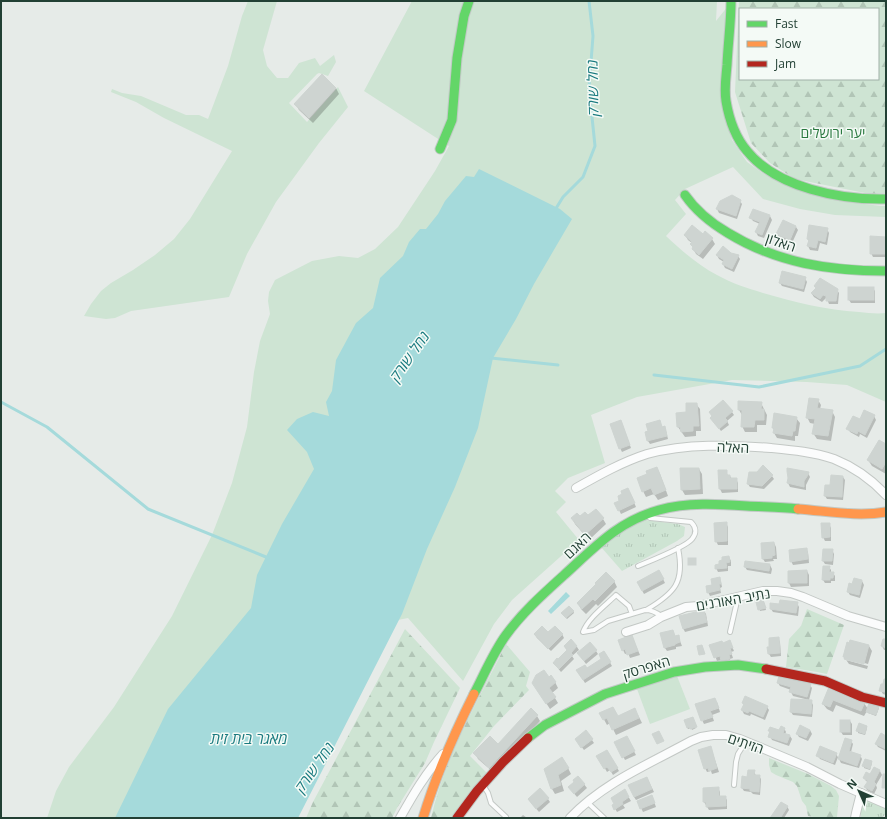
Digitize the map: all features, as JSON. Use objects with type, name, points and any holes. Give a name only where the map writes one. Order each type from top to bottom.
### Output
[{"type":"street","points":[[440,149],[452,120],[457,58],[464,16],[469,1]]},
{"type":"street","points":[[731,1],[725,81],[726,100],[735,133],[744,147],[754,159],[766,169],[780,178],[797,185],[847,197],[862,199],[886,199]]},
{"type":"street","name":"האלון","points":[[685,195],[698,211],[715,225],[735,238],[758,249],[783,258],[811,265],[840,270],[886,272]]},
{"type":"street","name":"האלה","points":[[576,488],[621,464],[648,454],[698,446],[723,446],[777,449],[805,452],[823,456],[844,463],[858,471],[886,494]]},
{"type":"street","name":"האגם","points":[[423,818],[433,783],[446,751],[498,647],[513,625],[536,601],[606,537],[626,523],[645,514],[673,506],[706,504],[797,508],[871,515],[886,512]]},
{"type":"street","name":"נתיב האורנים","points":[[626,632],[648,625],[661,616],[686,607],[698,606],[764,591],[791,593],[848,616],[886,627]]},
{"type":"street","name":"האפרסק","points":[[457,818],[503,762],[523,742],[545,725],[605,694],[674,672],[716,666],[738,665],[754,667],[825,681],[862,697],[886,703]]},
{"type":"street","name":"הזיתים","points":[[570,818],[587,802],[616,781],[696,739],[720,735],[746,741],[807,767],[886,804]]},
{"type":"street","points":[[400,818],[423,779],[446,751]]},
{"type":"street","points":[[855,818],[862,793]]},
{"type":"lane","points":[[638,566],[692,540],[696,531],[695,526],[691,522],[650,518],[645,514]]},
{"type":"lane","points":[[632,614],[629,606],[616,595],[589,621],[583,632],[594,630],[608,621],[632,614],[645,610],[660,602],[673,590],[680,577],[681,568],[678,548]]},
{"type":"lane","points":[[730,632],[738,597]]},
{"type":"lane","points":[[645,610],[656,612],[661,616]]},
{"type":"lane","points":[[734,785],[738,754],[746,741]]},
{"type":"lane","points":[[483,785],[488,792],[491,804],[506,817]]},
{"type":"lane","points":[[587,802],[604,818]]},
{"type":"green space","points":[[248,1],[277,1],[263,50],[267,66],[277,78],[288,78],[299,63],[315,58],[320,66],[334,55],[336,62],[328,76],[319,73],[317,74],[289,103],[307,122],[338,87],[348,107],[319,143],[276,202],[247,254],[229,297],[131,311],[115,318],[106,319],[84,316],[101,291],[155,255],[174,239],[190,219],[232,151],[164,118],[136,102],[111,92],[112,89],[122,93],[141,96],[186,115],[199,115],[208,119],[228,66],[242,16]]},
{"type":"green space","points":[[412,1],[717,1],[716,21],[728,6],[722,106],[732,140],[747,162],[764,174],[801,191],[839,201],[886,206],[886,217],[835,215],[800,209],[763,199],[733,167],[685,189],[675,200],[686,214],[666,236],[703,267],[733,283],[763,293],[810,305],[847,311],[886,313],[886,402],[847,385],[807,382],[732,380],[637,397],[591,415],[605,463],[568,478],[555,491],[566,502],[556,512],[579,540],[512,600],[494,624],[463,681],[408,618],[296,640],[180,818],[47,818],[56,791],[69,767],[114,707],[172,616],[212,535],[232,483],[247,427],[254,372],[260,341],[270,314],[268,301],[269,292],[275,280],[312,261],[339,256],[358,258],[375,249],[398,227],[435,171],[449,146],[364,91]]},
{"type":"green space","name":"יער ירושלים","points":[[739,1],[886,1],[886,193],[870,194],[795,179],[770,163],[751,143],[735,92]]},
{"type":"green space","points":[[645,520],[678,524],[685,527],[684,536],[622,571],[601,547],[627,528]]},
{"type":"green space","points":[[807,609],[844,625],[827,674],[786,667],[789,639],[801,626]]},
{"type":"green space","points":[[405,629],[460,688],[425,763],[392,818],[306,818],[313,802]]},
{"type":"green space","points":[[506,644],[530,672],[526,686],[529,690],[494,726],[470,756],[488,774],[465,799],[451,818],[431,818],[437,795],[463,729]]},
{"type":"green space","points":[[677,676],[690,709],[650,724],[637,689]]},
{"type":"green space","points":[[769,758],[808,774],[836,790],[839,796],[837,817],[819,818],[808,816],[806,806],[802,801],[797,786],[793,782],[771,772]]},
{"type":"green space","points":[[872,798],[886,801],[886,813],[882,818],[861,818],[863,803]]},
{"type":"water","name":"מאגר בית זית","points":[[479,169],[560,209],[572,219],[493,358],[478,428],[455,487],[427,549],[402,614],[298,818],[115,818],[168,709],[251,608],[257,575],[282,524],[314,469],[307,452],[287,430],[297,419],[313,412],[329,416],[326,402],[332,391],[336,360],[356,323],[373,308],[380,278],[403,256],[409,242],[420,229],[426,229],[438,214],[445,201],[466,176],[474,177]]},
{"type":"water","points":[[566,592],[570,596],[551,614],[548,611]]},
{"type":"building","points":[[322,74],[336,88],[309,118],[294,104]]},
{"type":"building","points":[[732,195],[741,200],[736,216],[716,209],[720,201]]},
{"type":"building","points":[[753,209],[770,215],[762,235],[755,232],[760,222],[749,218]]},
{"type":"building","points":[[783,220],[796,226],[790,240],[776,234]]},
{"type":"building","points":[[692,225],[703,234],[705,231],[713,238],[699,255],[692,249],[693,247],[690,244],[692,242],[684,235]]},
{"type":"building","points":[[809,225],[828,228],[825,242],[818,240],[816,248],[807,246],[809,240],[807,239]]},
{"type":"building","points":[[870,236],[886,237],[886,254],[870,254]]},
{"type":"building","points":[[723,246],[731,253],[739,255],[732,269],[722,264],[724,260],[716,255]]},
{"type":"building","points":[[782,271],[806,277],[803,289],[779,283]]},
{"type":"building","points":[[820,278],[838,289],[836,301],[826,301],[826,296],[823,295],[820,299],[811,293],[816,288],[814,286]]},
{"type":"building","points":[[848,287],[874,287],[874,300],[848,300]]},
{"type":"building","points":[[809,398],[819,399],[817,408],[833,410],[828,436],[812,434],[815,419],[806,418]]},
{"type":"building","points":[[723,400],[733,411],[725,418],[728,421],[719,429],[710,418],[712,416],[709,412]]},
{"type":"building","points":[[738,401],[762,402],[761,409],[764,409],[764,420],[755,420],[754,427],[741,427],[742,410],[738,410]]},
{"type":"building","points":[[686,403],[697,403],[699,426],[693,426],[693,431],[681,432],[680,427],[677,427],[676,413],[686,412]]},
{"type":"building","points":[[864,410],[875,415],[865,435],[858,431],[857,434],[846,429],[853,416],[860,419]]},
{"type":"building","points":[[774,413],[797,417],[795,431],[793,431],[792,436],[773,433],[774,428],[772,428]]},
{"type":"building","points":[[621,420],[630,445],[619,449],[610,424]]},
{"type":"building","points":[[660,420],[662,427],[665,426],[667,436],[647,441],[645,432],[648,431],[646,424]]},
{"type":"building","points":[[879,440],[886,444],[886,462],[882,469],[867,460]]},
{"type":"building","points":[[763,465],[773,475],[762,486],[747,484],[749,472],[757,472]]},
{"type":"building","points":[[657,467],[666,490],[654,495],[651,488],[642,492],[637,478],[647,474],[646,471]]},
{"type":"building","points":[[680,468],[699,468],[700,489],[681,490]]},
{"type":"building","points":[[787,468],[809,472],[804,481],[804,487],[787,483]]},
{"type":"building","points":[[718,470],[727,470],[727,475],[730,475],[730,478],[737,478],[737,489],[719,489]]},
{"type":"building","points":[[831,475],[843,476],[842,497],[824,496],[825,485],[830,485]]},
{"type":"building","points":[[628,488],[635,503],[618,511],[614,503],[619,501],[618,496],[622,494],[621,491]]},
{"type":"building","points":[[596,509],[604,518],[585,535],[571,518],[577,513],[580,516],[585,512],[588,515]]},
{"type":"building","points":[[727,522],[727,541],[715,542],[714,523]]},
{"type":"building","points":[[821,523],[830,523],[830,537],[822,538]]},
{"type":"building","points":[[774,542],[775,555],[772,556],[772,558],[762,559],[761,543]]},
{"type":"building","points":[[807,548],[808,559],[790,562],[789,550]]},
{"type":"building","points":[[823,549],[833,549],[832,561],[822,561]]},
{"type":"building","points":[[729,556],[730,562],[726,563],[727,568],[715,569],[715,565],[719,564],[722,557]]},
{"type":"building","points":[[688,558],[696,558],[696,565],[688,565]]},
{"type":"building","points":[[745,561],[770,564],[769,571],[744,567]]},
{"type":"building","points":[[823,566],[830,566],[829,572],[834,572],[833,578],[830,578],[830,580],[822,580]]},
{"type":"building","points":[[659,570],[664,579],[642,591],[637,582]]},
{"type":"building","points":[[807,570],[807,583],[788,583],[788,571]]},
{"type":"building","points":[[606,572],[615,581],[595,601],[593,599],[582,609],[577,603]]},
{"type":"building","points":[[720,577],[720,590],[707,593],[706,586],[712,585],[711,579]]},
{"type":"building","points":[[854,578],[862,580],[859,595],[847,592],[849,583],[852,584]]},
{"type":"building","points":[[763,600],[766,608],[758,610],[756,602]]},
{"type":"building","points":[[780,600],[798,602],[796,613],[770,609],[770,603],[779,604]]},
{"type":"building","points":[[569,606],[574,611],[566,618],[561,613]]},
{"type":"building","points":[[704,610],[707,622],[683,629],[679,616]]},
{"type":"building","points":[[542,626],[548,632],[555,626],[563,634],[548,649],[534,634]]},
{"type":"building","points":[[673,630],[675,636],[679,635],[680,642],[664,648],[660,633]]},
{"type":"building","points":[[632,635],[638,651],[627,655],[625,649],[622,651],[618,640]]},
{"type":"building","points":[[779,637],[780,653],[768,654],[767,647],[769,647],[769,638]]},
{"type":"building","points":[[571,639],[577,646],[571,653],[573,655],[559,669],[553,663],[567,650],[564,646]]},
{"type":"building","points":[[883,639],[886,639],[886,648],[881,646]]},
{"type":"building","points":[[730,640],[733,648],[730,648],[732,654],[729,655],[730,659],[721,661],[720,656],[714,658],[709,645],[722,641],[723,643]]},
{"type":"building","points":[[850,640],[869,645],[864,664],[844,659],[845,657],[843,657],[847,642],[849,643]]},
{"type":"building","points":[[590,642],[597,650],[584,661],[577,653]]},
{"type":"building","points":[[702,645],[705,654],[699,655],[697,646]]},
{"type":"building","points":[[604,651],[611,662],[583,680],[576,670],[585,665],[587,668],[601,659],[599,654]]},
{"type":"building","points":[[544,670],[549,677],[551,675],[556,682],[549,688],[556,697],[546,704],[532,683],[536,675]]},
{"type":"building","points":[[779,676],[811,684],[807,697],[789,692],[791,687],[777,683]]},
{"type":"building","points":[[884,679],[886,679],[886,692],[879,691]]},
{"type":"building","points":[[829,687],[865,702],[861,711],[833,700],[830,707],[822,704]]},
{"type":"building","points":[[745,696],[768,706],[763,717],[749,711],[748,713],[741,710],[744,704],[742,703]]},
{"type":"building","points":[[715,698],[719,708],[710,711],[713,717],[701,721],[695,704]]},
{"type":"building","points":[[791,699],[812,700],[811,714],[790,712]]},
{"type":"building","points":[[869,703],[879,706],[876,715],[866,712]]},
{"type":"building","points":[[613,707],[618,716],[635,708],[639,718],[612,730],[607,718],[603,720],[599,713]]},
{"type":"building","points":[[531,708],[538,715],[489,768],[473,753],[490,736],[498,744]]},
{"type":"building","points":[[693,717],[697,727],[690,729],[689,727],[687,728],[684,720]]},
{"type":"building","points":[[840,720],[850,720],[850,732],[840,732]]},
{"type":"building","points":[[859,723],[867,726],[865,734],[856,731]]},
{"type":"building","points":[[800,725],[810,730],[806,738],[796,734]]},
{"type":"building","points":[[781,726],[785,728],[783,733],[790,735],[787,743],[768,737],[770,727],[779,730]]},
{"type":"building","points":[[586,730],[593,739],[581,748],[575,739]]},
{"type":"building","points":[[659,731],[664,741],[657,744],[652,734]]},
{"type":"building","points":[[881,733],[886,736],[886,749],[875,744]]},
{"type":"building","points":[[627,736],[635,751],[622,758],[614,742]]},
{"type":"building","points":[[845,738],[852,740],[849,751],[861,755],[857,766],[838,759]]},
{"type":"building","points":[[711,746],[717,768],[709,771],[708,768],[704,769],[698,750]]},
{"type":"building","points":[[820,746],[837,753],[833,763],[816,756]]},
{"type":"building","points":[[607,750],[618,768],[611,772],[607,767],[604,769],[596,756]]},
{"type":"building","points":[[562,757],[569,768],[558,775],[561,785],[551,789],[544,769]]},
{"type":"building","points":[[865,759],[872,761],[870,769],[862,766]]},
{"type":"building","points":[[874,767],[880,770],[874,782],[876,784],[872,791],[864,787],[868,781],[863,778],[866,772],[870,774]]},
{"type":"building","points":[[748,770],[755,770],[754,775],[760,775],[759,792],[741,788],[742,776],[747,777]]},
{"type":"building","points":[[883,774],[886,774],[886,788],[882,788]]},
{"type":"building","points":[[578,776],[585,784],[574,794],[568,787]]},
{"type":"building","points":[[647,777],[652,789],[634,797],[628,785]]},
{"type":"building","points":[[719,787],[719,796],[726,796],[726,806],[706,807],[706,802],[703,802],[703,788]]},
{"type":"building","points":[[540,788],[549,798],[536,809],[528,799]]},
{"type":"building","points":[[625,789],[629,797],[622,802],[623,804],[614,810],[612,805],[614,804],[611,798]]},
{"type":"building","points":[[652,795],[655,803],[640,809],[637,801]]},
{"type":"building","points":[[781,802],[788,806],[781,818],[770,818]]},
{"type":"waterway","name":"נחל שורק","points":[[555,210],[563,197],[583,177],[595,146],[589,88],[593,36],[589,1]]},
{"type":"waterway","points":[[654,375],[759,387],[860,366],[886,349]]},
{"type":"waterway","points":[[491,358],[558,365]]},
{"type":"waterway","points":[[1,402],[47,427],[148,509],[268,558]]},
{"type":"traffic: fast","points":[[440,149],[452,120],[457,58],[464,16],[469,1]]},
{"type":"traffic: fast","points":[[731,1],[725,96],[733,128],[743,146],[760,164],[792,183],[830,194],[868,199],[886,199]]},
{"type":"traffic: fast","points":[[685,195],[704,216],[716,225],[728,233],[765,252],[824,267],[865,271],[886,271]]},
{"type":"traffic: fast","points":[[474,694],[497,649],[519,619],[540,597],[596,546],[631,521],[644,515],[670,507],[703,504],[798,509]]},
{"type":"traffic: fast","points":[[528,738],[545,725],[605,694],[674,672],[705,667],[738,665],[766,669]]},
{"type":"traffic: slow","points":[[798,509],[853,514],[886,512]]},
{"type":"traffic: slow","points":[[423,818],[446,755],[474,694]]},
{"type":"traffic: jam","points":[[766,669],[825,681],[862,697],[886,703]]},
{"type":"traffic: jam","points":[[457,818],[477,791],[503,762],[528,738]]}]
